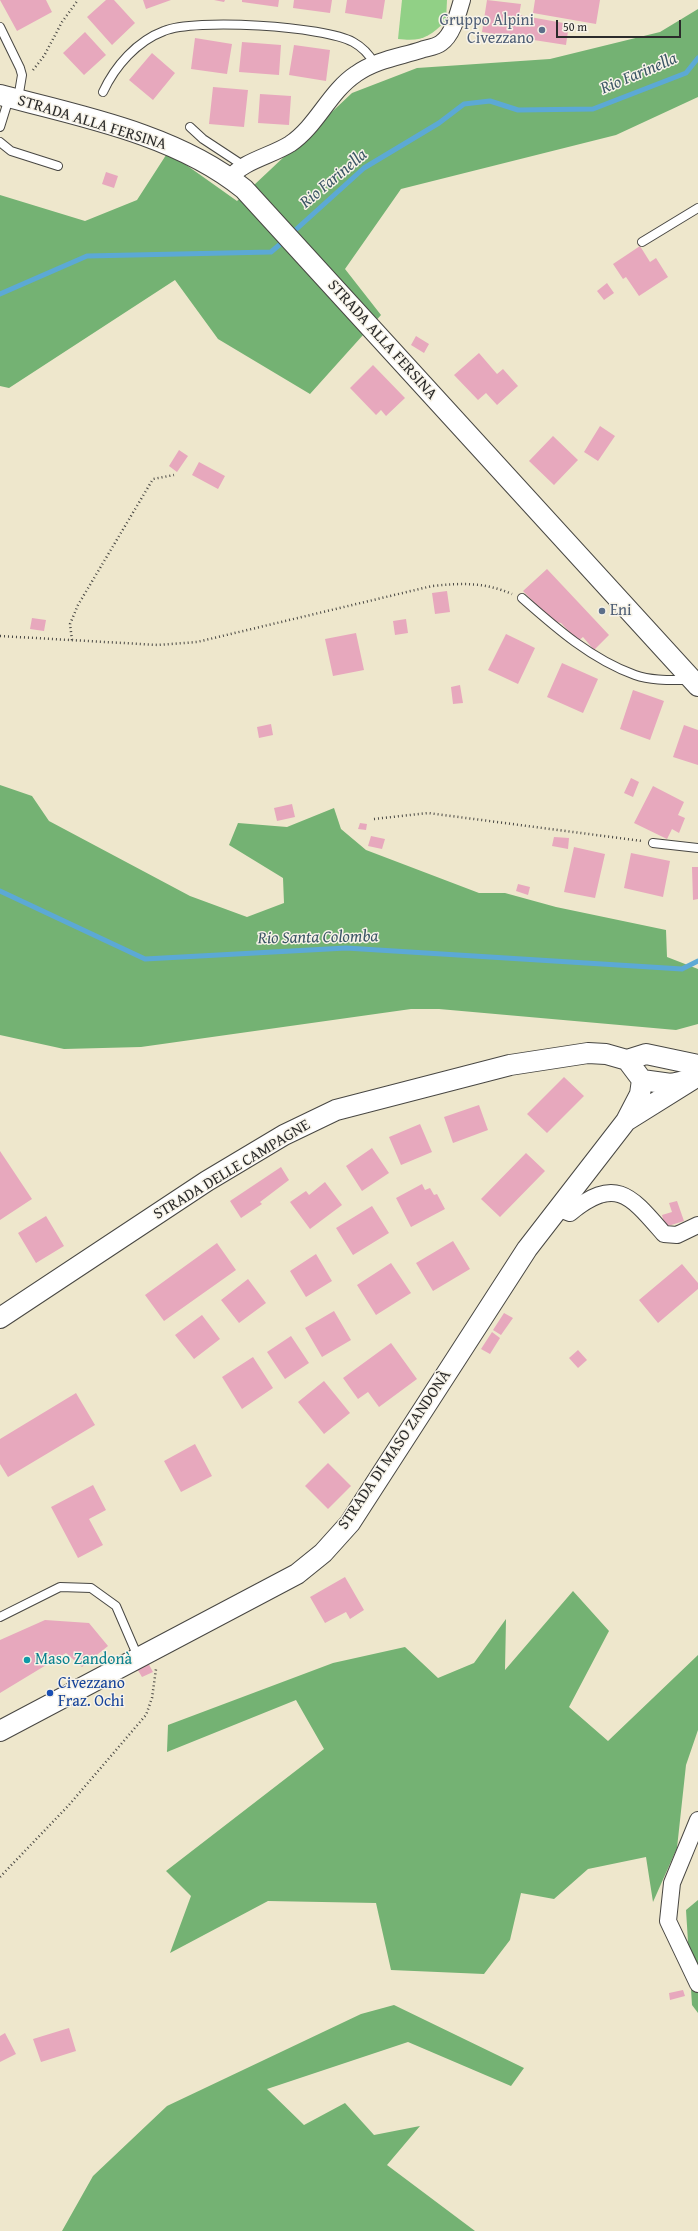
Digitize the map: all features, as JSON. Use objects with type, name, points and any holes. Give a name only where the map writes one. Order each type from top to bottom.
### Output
[{"type":"street","points":[[237,172],[291,143],[310,126],[334,94],[355,74],[374,63],[442,43],[451,31],[462,0]]},
{"type":"street","name":"STRADA ALLA FERSINA","points":[[9,97],[155,139],[210,164],[237,172],[263,208],[362,320],[695,683]]},
{"type":"street","name":"STRADA DELLE CAMPAGNE","points":[[0,1318],[207,1181],[284,1136],[336,1110],[510,1065],[588,1053],[606,1054],[627,1060]]},
{"type":"street","points":[[646,1054],[677,1061],[696,1074],[670,1084],[642,1080],[627,1060],[646,1054]]},
{"type":"street","points":[[642,1080],[677,1061]]},
{"type":"street","points":[[626,1121],[696,1074]]},
{"type":"street","name":"STRADA DI MASO ZANDONÀ","points":[[0,1730],[297,1574],[323,1553],[350,1523],[528,1249],[626,1121],[640,1094],[642,1080]]},
{"type":"street","points":[[558,1208],[570,1213],[586,1200],[600,1194],[620,1193],[640,1207],[664,1234],[677,1235],[698,1225]]},
{"type":"street","points":[[698,1820],[672,1883],[668,1921],[698,1984]]},
{"type":"lane","points":[[103,92],[117,68],[140,44],[164,30],[194,24],[231,24],[326,33],[352,41],[369,56],[374,63]]},
{"type":"lane","points":[[0,27],[15,55],[22,75],[9,97],[0,127]]},
{"type":"lane","points":[[190,127],[237,172]]},
{"type":"lane","points":[[0,142],[11,151],[58,166]]},
{"type":"lane","points":[[642,242],[698,208]]},
{"type":"lane","points":[[522,598],[564,636],[605,660],[635,675],[661,680],[695,683]]},
{"type":"lane","points":[[653,843],[698,848]]},
{"type":"lane","points":[[0,1618],[60,1587],[91,1588],[116,1606],[144,1655]]},
{"type":"path","points":[[22,75],[37,67],[62,22],[78,0]]},
{"type":"path","points":[[72,640],[70,624],[78,605],[152,480],[174,476]]},
{"type":"path","points":[[0,636],[158,645],[197,642],[439,585],[468,582],[500,589],[522,598]]},
{"type":"path","points":[[374,819],[428,813],[653,843]]},
{"type":"path","points":[[0,1877],[69,1805],[146,1715],[152,1698],[157,1671],[144,1655]]},
{"type":"green space","points":[[402,0],[447,0],[446,21],[430,35],[425,37],[413,40],[398,39]]},
{"type":"green space","points":[[698,9],[698,97],[616,135],[401,189],[345,269],[381,315],[310,394],[218,339],[175,280],[9,388],[0,386],[0,195],[85,221],[137,200],[168,152],[237,201],[352,93],[417,68],[550,59],[660,32]]},
{"type":"green space","points":[[0,785],[32,796],[49,821],[190,896],[247,917],[284,903],[283,878],[229,845],[238,823],[287,827],[334,808],[341,829],[366,850],[479,893],[505,893],[556,907],[666,930],[667,957],[698,969],[698,1024],[676,1030],[439,1009],[411,1009],[141,1047],[64,1049],[0,1035]]},
{"type":"green space","points":[[573,1591],[609,1631],[569,1707],[608,1741],[698,1655],[698,1730],[686,1765],[677,1848],[653,1902],[646,1857],[588,1869],[554,1899],[521,1893],[510,1940],[484,1974],[391,1970],[376,1903],[268,1901],[170,1953],[191,1896],[166,1871],[324,1749],[296,1700],[167,1752],[168,1725],[333,1663],[405,1647],[438,1678],[474,1663],[506,1619],[505,1670]]},
{"type":"green space","points":[[698,1900],[698,2013],[692,2005],[686,1910]]},
{"type":"green space","points":[[394,2005],[524,2068],[511,2086],[408,2042],[267,2089],[304,2125],[345,2103],[374,2135],[420,2126],[387,2165],[475,2231],[62,2231],[93,2176],[167,2106],[361,2014]]},
{"type":"building","points":[[0,0],[46,0],[52,12],[17,31]]},
{"type":"building","points":[[106,0],[114,0],[135,23],[112,45],[87,17]]},
{"type":"building","points":[[143,0],[171,0],[146,9]]},
{"type":"building","points":[[214,0],[225,0],[224,2]]},
{"type":"building","points":[[242,0],[279,0],[278,7],[242,2]]},
{"type":"building","points":[[294,0],[332,0],[330,13],[293,8]]},
{"type":"building","points":[[347,0],[385,0],[382,19],[345,13]]},
{"type":"building","points":[[487,0],[521,4],[519,15],[569,24],[566,45],[482,32]]},
{"type":"building","points":[[535,0],[600,0],[596,24],[533,13]]},
{"type":"building","points":[[85,32],[106,55],[84,75],[63,53]]},
{"type":"building","points":[[195,38],[232,44],[227,74],[191,69]]},
{"type":"building","points":[[242,42],[281,45],[279,75],[239,72]]},
{"type":"building","points":[[294,45],[330,50],[326,81],[289,75]]},
{"type":"building","points":[[152,53],[175,73],[153,100],[129,80]]},
{"type":"building","points":[[213,87],[248,90],[244,127],[209,124]]},
{"type":"building","points":[[260,94],[291,96],[289,125],[258,123]]},
{"type":"building","points":[[106,172],[118,176],[114,188],[102,184]]},
{"type":"building","points":[[640,246],[650,262],[656,258],[668,277],[639,296],[626,277],[623,279],[613,264]]},
{"type":"building","points":[[607,283],[614,293],[604,300],[597,291]]},
{"type":"building","points":[[416,336],[429,344],[424,353],[411,345]]},
{"type":"building","points":[[479,353],[497,374],[503,369],[518,386],[497,405],[486,393],[478,400],[454,375]]},
{"type":"building","points":[[373,365],[405,398],[386,416],[381,410],[376,415],[350,388]]},
{"type":"building","points":[[600,426],[615,436],[598,461],[584,452]]},
{"type":"building","points":[[553,436],[578,460],[554,485],[529,461]]},
{"type":"building","points":[[179,450],[188,456],[177,472],[169,466]]},
{"type":"building","points":[[199,462],[225,476],[218,489],[192,475]]},
{"type":"building","points":[[547,569],[609,635],[594,650],[583,637],[578,641],[561,623],[552,621],[523,591]]},
{"type":"building","points":[[447,591],[450,612],[435,614],[432,593]]},
{"type":"building","points":[[32,618],[46,620],[44,631],[30,629]]},
{"type":"building","points":[[406,619],[408,633],[395,635],[393,621]]},
{"type":"building","points":[[356,633],[364,670],[333,676],[325,639]]},
{"type":"building","points":[[506,634],[535,648],[518,684],[488,670]]},
{"type":"building","points":[[562,663],[598,679],[583,713],[547,697]]},
{"type":"building","points":[[460,685],[463,703],[453,704],[451,687]]},
{"type":"building","points":[[633,690],[664,701],[650,740],[620,729]]},
{"type":"building","points":[[271,724],[273,735],[259,738],[257,727]]},
{"type":"building","points":[[684,725],[698,730],[698,765],[673,757]]},
{"type":"building","points":[[631,778],[639,782],[633,797],[624,793]]},
{"type":"building","points":[[653,786],[684,802],[678,815],[685,818],[679,833],[672,829],[667,839],[634,823]]},
{"type":"building","points":[[292,804],[295,817],[277,821],[274,808]]},
{"type":"building","points":[[360,823],[367,824],[366,830],[358,829]]},
{"type":"building","points":[[371,836],[385,839],[382,849],[368,846]]},
{"type":"building","points":[[554,837],[569,838],[568,849],[552,846]]},
{"type":"building","points":[[574,847],[605,854],[595,898],[564,892]]},
{"type":"building","points":[[631,853],[670,861],[663,897],[624,888]]},
{"type":"building","points":[[692,867],[698,867],[698,899],[693,900]]},
{"type":"building","points":[[518,884],[530,887],[528,895],[516,891]]},
{"type":"building","points":[[564,1077],[584,1096],[547,1133],[527,1114]]},
{"type":"building","points":[[479,1105],[488,1130],[453,1143],[444,1117]]},
{"type":"building","points":[[420,1124],[432,1152],[401,1165],[389,1137]]},
{"type":"building","points":[[372,1148],[389,1173],[362,1191],[346,1166]]},
{"type":"building","points":[[0,1151],[32,1199],[0,1220]]},
{"type":"building","points":[[526,1153],[545,1171],[500,1217],[481,1199]]},
{"type":"building","points":[[281,1167],[289,1180],[260,1202],[262,1204],[241,1218],[230,1201]]},
{"type":"building","points":[[325,1182],[342,1205],[310,1229],[290,1202],[306,1191],[309,1195]]},
{"type":"building","points":[[422,1184],[425,1190],[430,1188],[434,1195],[437,1194],[445,1209],[411,1227],[396,1198]]},
{"type":"building","points":[[677,1201],[684,1221],[665,1227],[662,1215],[672,1212],[669,1203]]},
{"type":"building","points":[[372,1206],[389,1233],[353,1255],[336,1228]]},
{"type":"building","points":[[46,1216],[64,1246],[36,1263],[18,1233]]},
{"type":"building","points":[[453,1241],[470,1269],[433,1291],[416,1263]]},
{"type":"building","points":[[217,1243],[236,1270],[164,1321],[145,1295]]},
{"type":"building","points":[[316,1254],[332,1281],[306,1297],[290,1271]]},
{"type":"building","points":[[391,1263],[411,1293],[376,1315],[357,1285]]},
{"type":"building","points":[[682,1264],[698,1283],[698,1289],[658,1323],[639,1300]]},
{"type":"building","points":[[248,1279],[266,1303],[239,1323],[221,1300]]},
{"type":"building","points":[[334,1311],[351,1340],[322,1357],[305,1328]]},
{"type":"building","points":[[504,1313],[513,1318],[501,1335],[493,1330]]},
{"type":"building","points":[[202,1315],[220,1339],[194,1359],[175,1335]]},
{"type":"building","points":[[492,1332],[500,1338],[490,1354],[481,1349]]},
{"type":"building","points":[[291,1336],[309,1363],[285,1379],[267,1352]]},
{"type":"building","points":[[391,1343],[417,1379],[379,1407],[368,1392],[358,1399],[343,1378]]},
{"type":"building","points":[[578,1350],[587,1360],[578,1368],[569,1358]]},
{"type":"building","points":[[253,1357],[273,1388],[242,1409],[222,1377]]},
{"type":"building","points":[[324,1381],[350,1413],[324,1434],[298,1402]]},
{"type":"building","points":[[76,1393],[95,1425],[8,1477],[0,1464],[0,1439]]},
{"type":"building","points":[[195,1444],[212,1476],[181,1492],[164,1461]]},
{"type":"building","points":[[328,1463],[351,1486],[328,1509],[305,1486]]},
{"type":"building","points":[[93,1485],[106,1510],[89,1519],[103,1545],[78,1558],[51,1507]]},
{"type":"building","points":[[345,1577],[364,1610],[350,1619],[346,1612],[325,1623],[310,1597]]},
{"type":"building","name":"Maso Zandonà","points":[[45,1620],[89,1623],[108,1646],[82,1667],[66,1653],[0,1693],[0,1640]]},
{"type":"building","points":[[147,1661],[153,1672],[142,1677],[136,1667]]},
{"type":"building","points":[[683,1990],[685,1996],[670,2000],[669,1993]]},
{"type":"building","points":[[69,2028],[76,2051],[41,2062],[33,2039]]},
{"type":"building","points":[[5,2033],[16,2054],[0,2062],[0,2036]]},
{"type":"waterway","name":"Rio Farinella","points":[[291,234],[364,168],[439,123],[464,104],[490,101],[518,110],[593,109],[686,73],[698,58]]},
{"type":"waterway","name":"Rio Farinella","points":[[0,294],[87,256],[271,252],[285,240]]},
{"type":"waterway","name":"Rio Santa Colomba","points":[[0,891],[145,959],[346,948],[682,969],[698,961]]},
{"type":"place","name":"Gruppo Alpini Civezzano","points":[[542,30]]},
{"type":"place","name":"Eni","points":[[602,611]]},
{"type":"place","name":"Maso Zandonà","points":[[27,1660]]},
{"type":"place","name":"Civezzano Fraz. Ochi","points":[[50,1693]]}]
